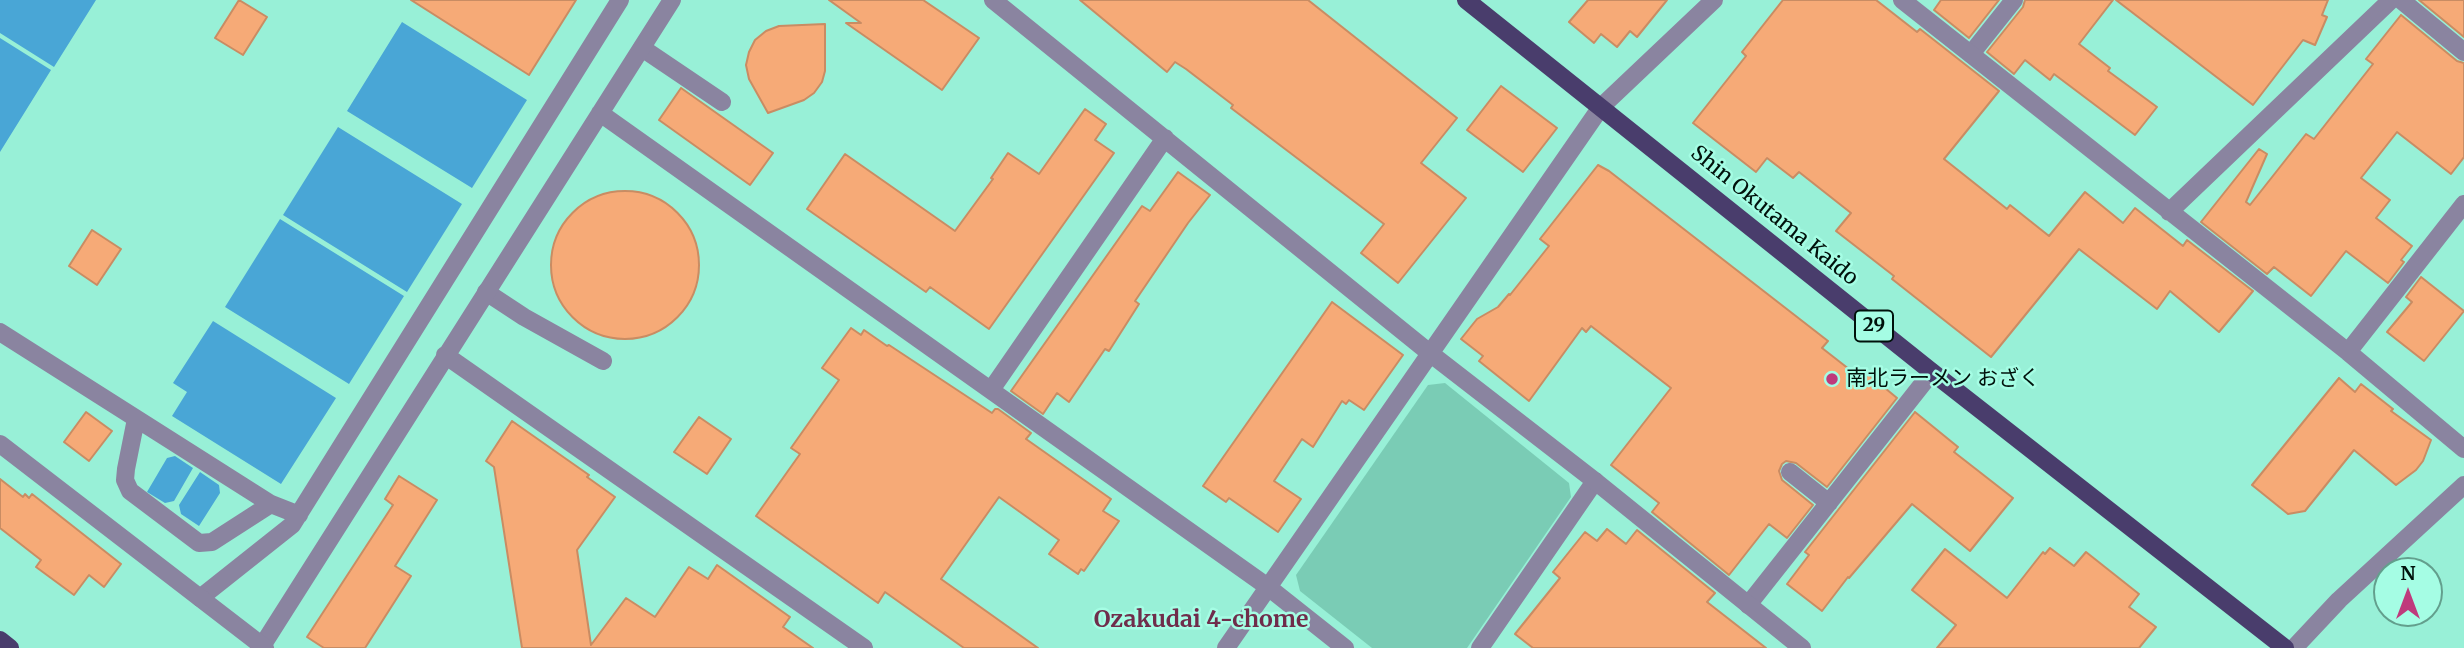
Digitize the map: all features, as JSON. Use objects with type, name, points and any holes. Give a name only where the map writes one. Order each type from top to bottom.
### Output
[{"type":"main road","name":"Shin Okutama Kaido","points":[[1466,0],[1932,372],[2285,648]]},
{"type":"main road","points":[[0,640],[10,648]]},
{"type":"street","points":[[200,598],[292,525],[620,0]]},
{"type":"street","points":[[0,444],[263,647],[445,355],[672,0]]},
{"type":"street","points":[[993,0],[1431,354],[1595,481],[1802,648]]},
{"type":"street","points":[[1226,648],[1601,107],[1714,0]]},
{"type":"street","points":[[1902,0],[2348,352],[2464,449]]},
{"type":"street","points":[[1971,54],[2014,0]]},
{"type":"street","points":[[2169,212],[2390,0]]},
{"type":"street","points":[[2401,0],[2464,52]]},
{"type":"street","points":[[642,48],[722,102]]},
{"type":"street","points":[[600,113],[1268,587],[1345,648]]},
{"type":"street","points":[[991,390],[1165,138]]},
{"type":"street","points":[[2348,352],[2464,204]]},
{"type":"street","points":[[486,292],[524,317],[603,361]]},
{"type":"street","points":[[0,332],[271,504],[299,514]]},
{"type":"street","points":[[445,355],[852,645]]},
{"type":"street","points":[[1748,605],[1932,372]]},
{"type":"street","points":[[136,419],[125,480],[130,491],[200,543],[212,542],[271,504]]},
{"type":"street","points":[[1790,472],[1829,503]]},
{"type":"street","points":[[1480,648],[1595,481]]},
{"type":"street","points":[[2294,648],[2339,600],[2464,485]]},
{"type":"shaded area","points":[[0,0],[96,0],[54,67],[0,33]]},
{"type":"shaded area","points":[[402,22],[527,100],[472,188],[347,111]]},
{"type":"shaded area","points":[[0,38],[51,70],[0,152]]},
{"type":"shaded area","points":[[338,127],[462,204],[407,292],[283,215]]},
{"type":"shaded area","points":[[280,219],[404,296],[349,384],[225,307]]},
{"type":"shaded area","points":[[213,321],[336,398],[281,484],[172,416],[187,392],[173,383]]},
{"type":"shaded area","points":[[1445,383],[1569,483],[1571,497],[1467,648],[1372,648],[1300,591],[1296,575],[1428,385]]},
{"type":"shaded area","points":[[175,456],[193,468],[174,501],[165,503],[147,492],[167,458]]},
{"type":"shaded area","points":[[200,472],[219,485],[220,493],[199,526],[181,514],[179,505]]},
{"type":"building","points":[[239,0],[267,17],[243,55],[215,38]]},
{"type":"building","points":[[411,0],[576,0],[529,75]]},
{"type":"building","points":[[829,0],[923,0],[979,38],[942,90],[846,23],[861,23]]},
{"type":"building","points":[[1080,0],[1308,0],[1457,118],[1421,163],[1466,198],[1398,283],[1361,253],[1384,224],[1231,108],[1233,105],[1186,69],[1175,62],[1167,72]]},
{"type":"building","points":[[1588,0],[1667,0],[1637,37],[1630,31],[1617,47],[1601,34],[1594,43],[1569,22]]},
{"type":"building","points":[[1783,0],[1876,0],[1917,32],[1920,29],[1999,91],[1944,159],[2007,209],[2010,205],[2049,236],[2085,192],[2123,223],[2135,208],[2183,246],[2187,240],[2253,291],[2219,332],[2170,291],[2157,309],[2079,249],[1991,357],[1836,231],[1851,213],[1799,172],[1793,178],[1767,158],[1756,172],[1693,123],[1746,56],[1742,52]]},
{"type":"building","points":[[1941,0],[1999,0],[1969,38],[1934,10]]},
{"type":"building","points":[[2025,0],[2113,0],[2079,44],[2110,68],[2108,71],[2157,107],[2135,135],[2054,74],[2050,80],[2025,60],[2014,74],[1987,52],[2023,7]]},
{"type":"building","points":[[2116,0],[2328,0],[2322,15],[2327,17],[2315,45],[2303,40],[2253,105]]},
{"type":"building","points":[[2419,0],[2464,0],[2464,37]]},
{"type":"building","points":[[2401,15],[2457,61],[2464,63],[2464,157],[2451,174],[2397,132],[2361,178],[2390,200],[2376,218],[2412,246],[2401,260],[2404,262],[2388,283],[2346,251],[2311,296],[2274,267],[2267,274],[2201,222],[2259,149],[2267,154],[2246,202],[2250,205],[2306,134],[2314,139],[2373,64],[2366,59]]},
{"type":"building","points":[[825,24],[825,71],[822,82],[814,93],[804,100],[768,113],[749,79],[746,65],[755,40],[766,31],[779,26]]},
{"type":"building","points":[[1501,86],[1557,128],[1523,172],[1467,130]]},
{"type":"building","points":[[681,88],[773,153],[750,185],[659,120]]},
{"type":"building","points":[[1085,109],[1106,124],[1095,140],[1114,153],[989,329],[930,287],[926,292],[807,209],[845,154],[955,231],[993,179],[991,178],[1008,153],[1039,174]]},
{"type":"building","points":[[1598,165],[1828,341],[1822,348],[1863,380],[1868,374],[1897,398],[1827,487],[1796,463],[1786,461],[1782,464],[1779,471],[1782,480],[1813,505],[1787,538],[1769,524],[1729,575],[1652,512],[1659,503],[1611,465],[1671,388],[1591,326],[1586,332],[1582,328],[1529,401],[1479,361],[1483,356],[1461,339],[1477,319],[1498,307],[1510,295],[1549,246],[1540,239]]},
{"type":"building","points":[[1178,172],[1210,195],[1135,301],[1139,304],[1109,351],[1105,349],[1069,402],[1057,393],[1043,414],[1011,391],[1142,206],[1150,211]]},
{"type":"building","points":[[625,191],[653,196],[677,213],[694,237],[699,265],[694,293],[677,317],[653,334],[625,339],[597,334],[573,317],[556,293],[551,265],[556,237],[573,213],[597,196]]},
{"type":"building","points":[[92,230],[121,249],[97,285],[69,266]]},
{"type":"building","points":[[2421,277],[2464,311],[2424,361],[2387,332],[2412,302],[2406,297]]},
{"type":"building","points":[[1332,302],[1403,355],[1364,410],[1349,400],[1346,404],[1342,401],[1313,447],[1302,439],[1274,481],[1301,499],[1278,532],[1229,498],[1226,502],[1203,486]]},
{"type":"building","points":[[851,328],[861,335],[864,330],[889,345],[992,413],[998,409],[1031,433],[1026,439],[1111,499],[1103,511],[1119,521],[1084,571],[1081,569],[1078,574],[1049,554],[1059,540],[999,497],[941,579],[1038,648],[964,648],[885,592],[878,603],[756,516],[800,454],[791,448],[839,380],[822,368]]},
{"type":"building","points":[[2339,378],[2355,392],[2361,384],[2393,409],[2391,411],[2431,440],[2423,461],[2416,470],[2396,485],[2354,450],[2305,511],[2288,514],[2252,485]]},
{"type":"building","points":[[86,412],[112,431],[89,461],[64,442]]},
{"type":"building","points":[[1915,412],[1958,447],[1954,452],[2013,498],[1970,551],[1912,504],[1822,611],[1787,584],[1809,555],[1805,552]]},
{"type":"building","points":[[699,417],[731,439],[707,474],[674,452]]},
{"type":"building","points":[[512,421],[589,475],[587,477],[615,497],[577,550],[591,645],[626,598],[655,617],[689,567],[708,579],[717,565],[790,617],[783,627],[813,648],[522,648],[494,467],[486,461]]},
{"type":"building","points":[[399,476],[437,500],[395,566],[411,576],[365,648],[324,648],[307,637],[393,505],[385,499]]},
{"type":"building","points":[[0,479],[23,497],[25,494],[29,498],[32,494],[121,564],[104,587],[89,575],[74,595],[36,567],[41,560],[0,528]]},
{"type":"building","points":[[1607,529],[1626,544],[1637,530],[1715,593],[1707,602],[1766,648],[1533,648],[1515,634],[1560,578],[1553,572],[1585,532],[1597,541]]},
{"type":"building","points":[[2050,548],[2074,566],[2086,552],[2139,594],[2129,607],[2156,627],[2139,648],[1937,648],[1956,625],[1912,590],[1945,549],[2007,598],[2043,552],[2045,554]]},
{"type":"place","name":"南北ラーメン おざく","points":[[1832,379]]},
{"type":"district","name":"Ozakudai 4-chome","points":[[1201,620]]}]
